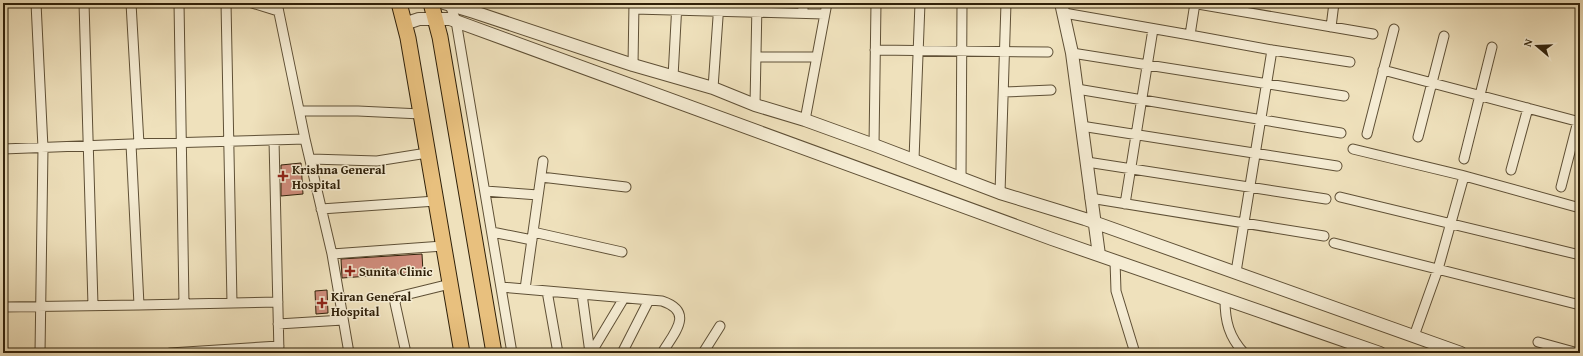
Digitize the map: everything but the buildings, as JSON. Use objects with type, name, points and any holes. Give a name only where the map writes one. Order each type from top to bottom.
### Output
[{"type":"main road","points":[[399,3],[421,114],[462,353]]},
{"type":"main road","points":[[431,3],[442,44],[494,353]]},
{"type":"street","points":[[36,3],[44,148],[40,353]]},
{"type":"street","points":[[84,3],[93,306]]},
{"type":"street","points":[[130,3],[139,305]]},
{"type":"street","points":[[179,3],[180,143],[184,304]]},
{"type":"street","points":[[226,3],[232,302]]},
{"type":"street","points":[[252,3],[277,7],[305,139],[311,158],[321,210],[332,254],[349,353]]},
{"type":"street","points":[[803,3],[803,13]]},
{"type":"street","points":[[805,120],[827,3]]},
{"type":"street","points":[[874,145],[876,3]]},
{"type":"street","points":[[914,160],[920,50],[920,3]]},
{"type":"street","points":[[961,177],[962,3]]},
{"type":"street","points":[[1000,193],[1006,3]]},
{"type":"street","points":[[1190,35],[1194,3],[1373,34]]},
{"type":"street","points":[[1331,27],[1334,3]]},
{"type":"street","points":[[447,4],[456,21],[512,353]]},
{"type":"street","points":[[447,4],[633,65],[714,88],[755,106],[805,120],[961,177],[1000,193],[1053,208],[1461,353]]},
{"type":"street","points":[[633,65],[634,6],[757,8],[824,14]]},
{"type":"street","points":[[673,77],[677,6]]},
{"type":"street","points":[[714,88],[719,7]]},
{"type":"street","points":[[755,106],[757,8]]},
{"type":"street","points":[[1099,255],[1090,221],[1087,162],[1081,126],[1078,89],[1063,8],[1153,29],[1350,62]]},
{"type":"street","points":[[404,24],[419,19],[435,18],[456,21],[1052,239],[1380,353]]},
{"type":"street","points":[[1125,204],[1153,29]]},
{"type":"street","points":[[1367,134],[1394,29]]},
{"type":"street","points":[[1418,137],[1444,36]]},
{"type":"street","points":[[1464,159],[1492,47]]},
{"type":"street","points":[[875,50],[1048,52]]},
{"type":"street","points":[[1236,272],[1259,120],[1272,50]]},
{"type":"street","points":[[1072,54],[1148,64],[1344,96]]},
{"type":"street","points":[[756,58],[816,57]]},
{"type":"street","points":[[1383,70],[1579,121],[1561,188]]},
{"type":"street","points":[[1078,89],[1341,133]]},
{"type":"street","points":[[1004,92],[1052,90]]},
{"type":"street","points":[[1511,170],[1528,108]]},
{"type":"street","points":[[300,111],[358,111],[421,114]]},
{"type":"street","points":[[1081,126],[1337,166]]},
{"type":"street","points":[[3,149],[305,139]]},
{"type":"street","points":[[170,353],[279,350],[274,140]]},
{"type":"street","points":[[1353,149],[1464,176],[1580,208]]},
{"type":"street","points":[[311,158],[378,161],[428,153]]},
{"type":"street","points":[[525,289],[543,160]]},
{"type":"street","points":[[1087,162],[1326,199]]},
{"type":"street","points":[[1414,336],[1438,269],[1464,176]]},
{"type":"street","points":[[541,177],[626,187]]},
{"type":"street","points":[[485,191],[538,195]]},
{"type":"street","points":[[1340,197],[1580,255]]},
{"type":"street","points":[[1090,198],[1324,236]]},
{"type":"street","points":[[321,210],[436,201]]},
{"type":"street","points":[[492,232],[532,236],[622,252]]},
{"type":"street","points":[[1334,242],[1580,305]]},
{"type":"street","points":[[332,254],[443,246]]},
{"type":"street","points":[[1115,261],[1118,297],[1136,353]]},
{"type":"street","points":[[406,353],[395,303],[397,297],[450,284]]},
{"type":"street","points":[[501,287],[649,300],[671,304],[678,308],[681,314],[680,322],[662,353]]},
{"type":"street","points":[[547,291],[558,353]]},
{"type":"street","points":[[582,294],[591,353]]},
{"type":"street","points":[[591,353],[624,298]]},
{"type":"street","points":[[622,353],[649,300]]},
{"type":"street","points":[[1225,300],[1225,317],[1230,333],[1244,353]]},
{"type":"street","points":[[3,307],[278,302]]},
{"type":"street","points":[[278,324],[343,320]]},
{"type":"street","points":[[703,353],[720,326]]},
{"type":"street","points":[[1538,342],[1578,353]]},
{"type":"place","name":"Krishna General Hospital","points":[[283,176]]},
{"type":"place","name":"Sunita Clinic","points":[[350,271]]},
{"type":"place","name":"Kiran General Hospital","points":[[322,303]]}]
